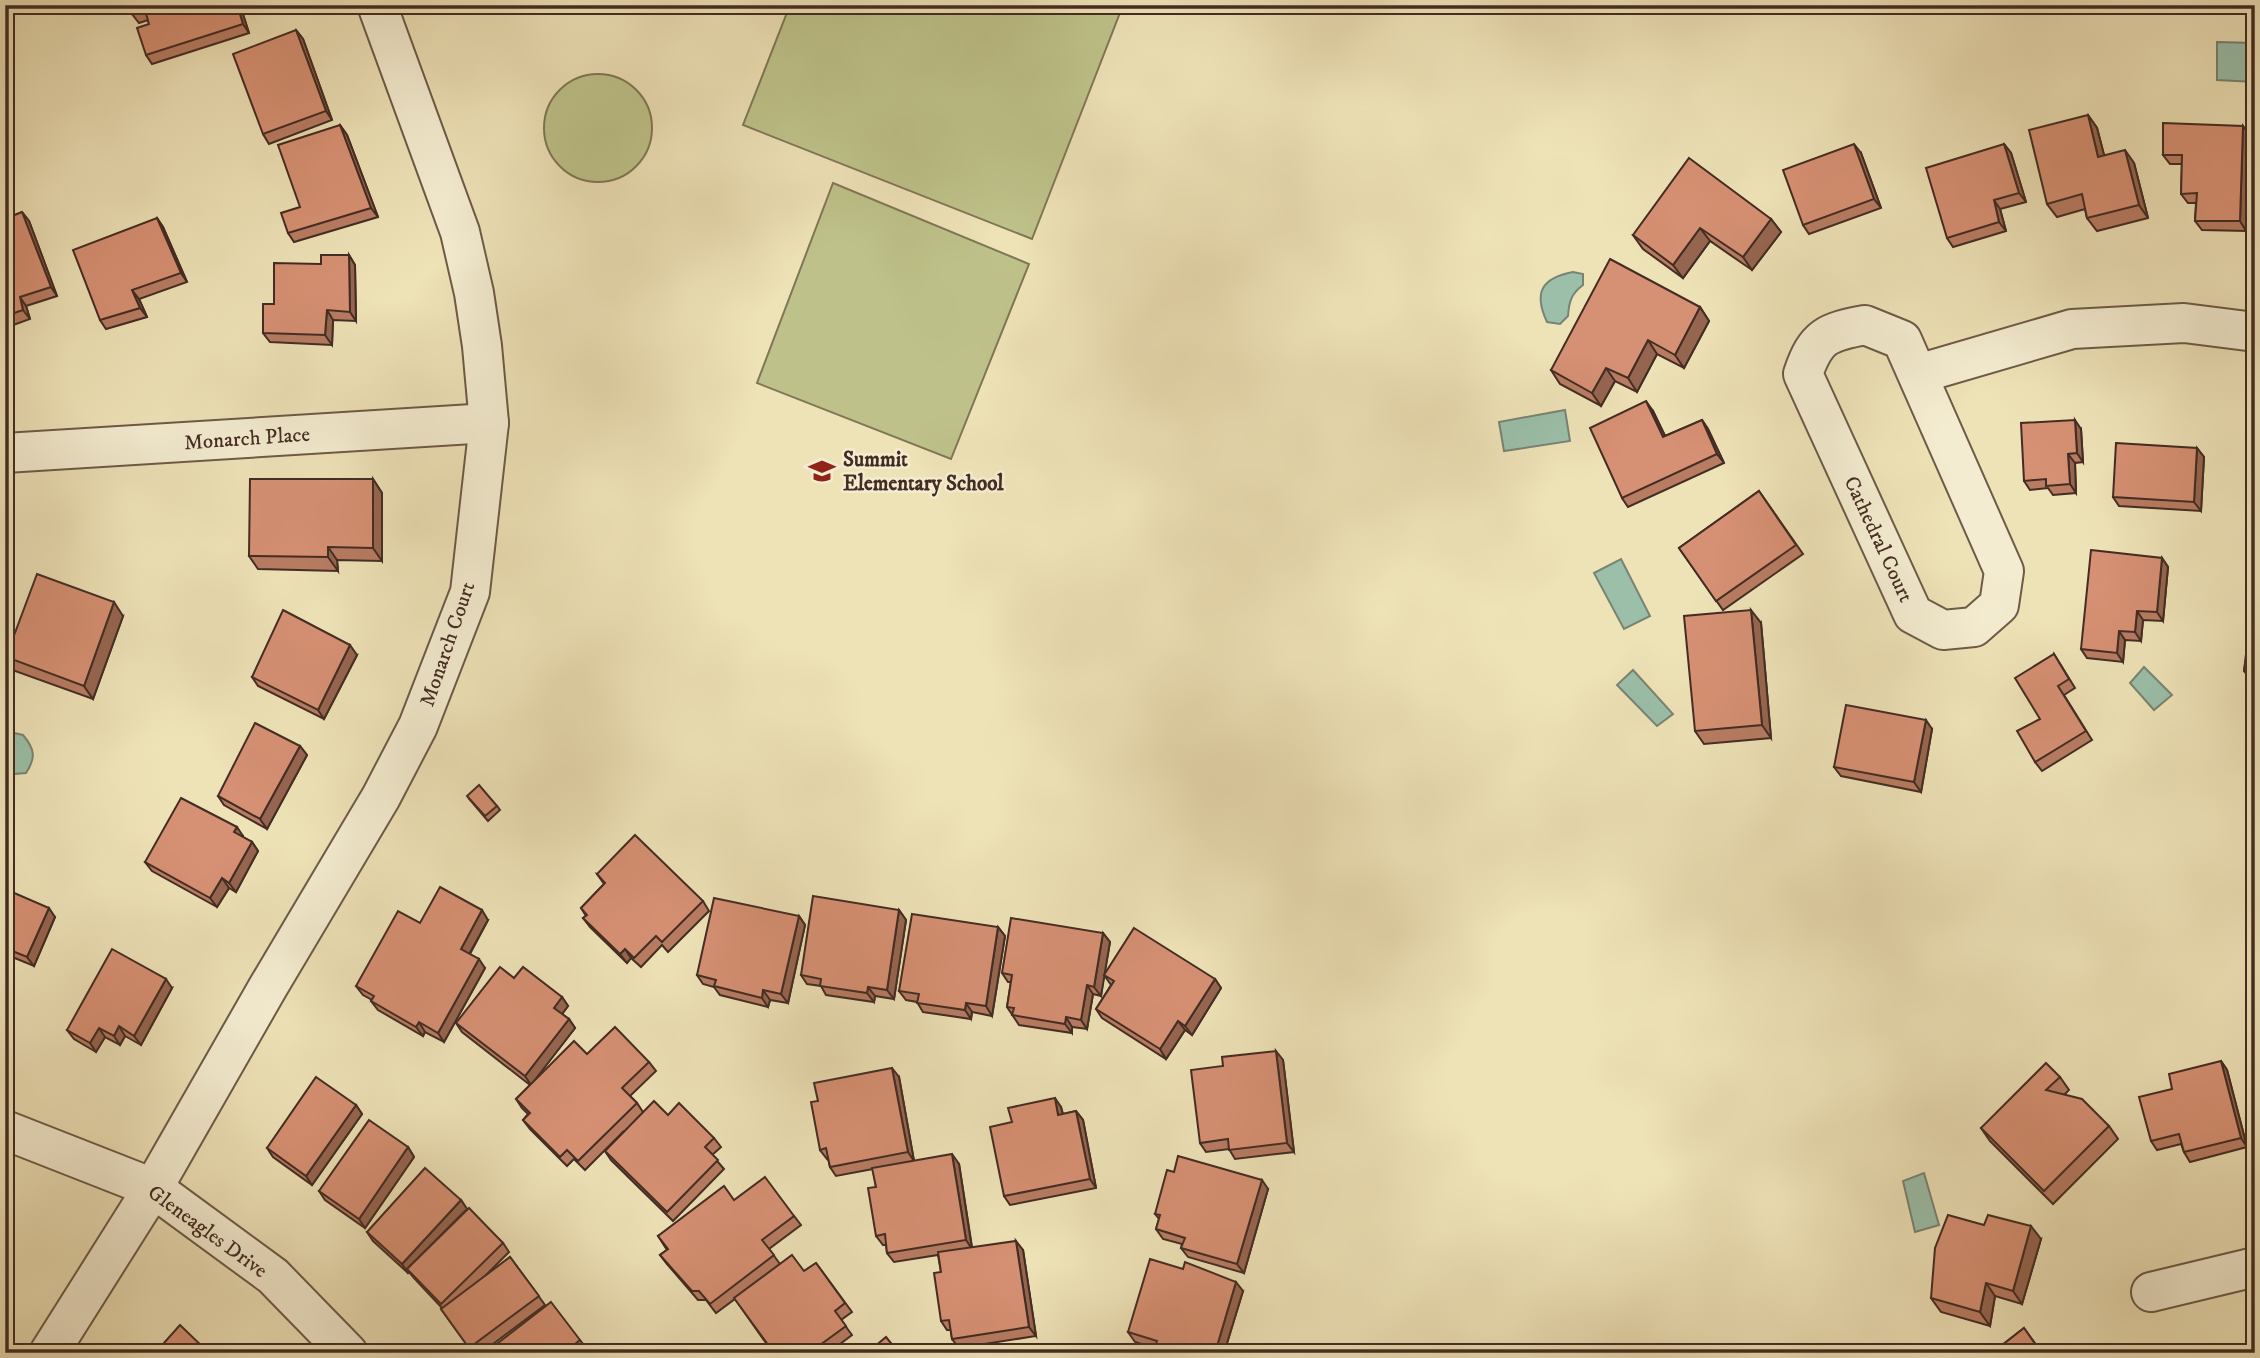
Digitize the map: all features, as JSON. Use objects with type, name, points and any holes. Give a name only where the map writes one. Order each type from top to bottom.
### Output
[{"type":"street","name":"Monarch Court","points":[[49,1353],[153,1188],[381,797],[418,726],[470,592],[489,423],[482,346],[460,232],[377,5]]},
{"type":"street","points":[[1918,374],[2071,329],[2184,323],[2255,332]]},
{"type":"street","name":"Cathedral Court","points":[[1865,325],[1902,340],[1918,374],[2004,570],[1999,605],[1974,627],[1943,630],[1913,614],[1803,374],[1812,349],[1834,331],[1865,325]]},
{"type":"street","name":"Monarch Place","points":[[5,453],[489,423]]},
{"type":"street","name":"Gleneagles Drive","points":[[5,1130],[153,1188],[273,1276],[348,1353]]},
{"type":"street","points":[[2151,1292],[2255,1267]]},
{"type":"shaded area","points":[[790,5],[1123,5],[1032,239],[743,125]]},
{"type":"shaded area","points":[[2217,42],[2255,43],[2255,82],[2217,80]]},
{"type":"shaded area","points":[[598,74],[619,78],[637,89],[648,107],[652,128],[648,149],[637,167],[619,178],[598,182],[577,178],[559,167],[548,149],[544,128],[548,107],[559,89],[577,78]]},
{"type":"shaded area","points":[[833,183],[1029,264],[951,459],[757,383]]},
{"type":"shaded area","points":[[1573,272],[1583,274],[1583,285],[1571,299],[1568,316],[1560,324],[1547,322],[1541,302],[1543,288],[1554,278]]},
{"type":"shaded area","points":[[1565,410],[1570,441],[1504,451],[1499,422]]},
{"type":"shaded area","points":[[1621,559],[1650,616],[1624,629],[1594,573]]},
{"type":"shaded area","points":[[2144,667],[2172,695],[2154,710],[2130,683]]},
{"type":"shaded area","points":[[1633,670],[1673,714],[1657,726],[1617,685]]},
{"type":"shaded area","points":[[5,731],[23,735],[30,745],[33,758],[26,773],[14,774],[5,767]]},
{"type":"shaded area","points":[[1924,1173],[1939,1225],[1915,1232],[1903,1181]]},
{"type":"building","points":[[130,5],[237,5],[243,24],[146,55],[137,28],[149,24],[145,10],[132,14]]},
{"type":"building","points":[[296,30],[326,111],[263,134],[233,54]]},
{"type":"building","points":[[2088,115],[2098,157],[2125,150],[2139,205],[2087,218],[2082,194],[2047,204],[2029,130]]},
{"type":"building","points":[[2163,123],[2243,126],[2240,221],[2195,221],[2197,193],[2181,194],[2182,155],[2163,155]]},
{"type":"building","points":[[340,125],[371,208],[288,233],[281,213],[300,207],[278,145]]},
{"type":"building","points":[[1854,144],[1874,199],[1803,225],[1783,170]]},
{"type":"building","points":[[2004,144],[2019,193],[1994,200],[1999,222],[1947,238],[1926,168]]},
{"type":"building","points":[[1689,158],[1771,219],[1743,257],[1700,228],[1673,265],[1633,235]]},
{"type":"building","points":[[22,212],[51,287],[20,297],[23,310],[5,316],[5,219]]},
{"type":"building","points":[[157,218],[181,273],[132,290],[140,308],[100,320],[73,250]]},
{"type":"building","points":[[321,255],[349,255],[350,312],[327,310],[325,335],[263,333],[263,304],[274,304],[274,263],[321,264]]},
{"type":"building","points":[[1610,259],[1700,307],[1675,355],[1648,340],[1628,378],[1606,368],[1592,393],[1551,370]]},
{"type":"building","points":[[1646,401],[1663,437],[1702,420],[1717,454],[1622,498],[1590,428]]},
{"type":"building","points":[[2075,420],[2077,453],[2068,454],[2070,484],[2046,486],[2046,479],[2024,481],[2021,423]]},
{"type":"building","points":[[2116,443],[2197,448],[2194,502],[2113,497]]},
{"type":"building","points":[[250,479],[373,479],[373,548],[328,547],[328,557],[249,556]]},
{"type":"building","points":[[1759,491],[1796,545],[1716,601],[1679,548]]},
{"type":"building","points":[[2091,550],[2162,558],[2157,612],[2137,611],[2135,632],[2119,631],[2117,653],[2081,649]]},
{"type":"building","points":[[37,574],[114,602],[84,686],[6,657]]},
{"type":"building","points":[[2252,603],[2255,603],[2255,673],[2244,671]]},
{"type":"building","points":[[283,610],[350,645],[318,710],[252,677]]},
{"type":"building","points":[[1751,610],[1762,725],[1695,731],[1684,616]]},
{"type":"building","points":[[2054,654],[2069,679],[2058,686],[2086,731],[2035,762],[2017,731],[2040,719],[2015,678]]},
{"type":"building","points":[[1846,705],[1926,720],[1914,782],[1834,767]]},
{"type":"building","points":[[255,723],[300,746],[260,819],[218,796]]},
{"type":"building","points":[[479,785],[497,806],[485,816],[467,796]]},
{"type":"building","points":[[181,798],[237,827],[234,832],[252,842],[229,883],[222,878],[210,898],[145,862]]},
{"type":"building","points":[[635,835],[703,901],[662,942],[656,936],[634,958],[625,949],[620,954],[583,918],[587,915],[581,908],[605,883],[597,874]]},
{"type":"building","points":[[440,887],[482,910],[461,949],[479,959],[438,1033],[419,1022],[416,1027],[371,1001],[374,996],[356,986],[398,911],[420,923]]},
{"type":"building","points":[[5,889],[49,908],[27,957],[5,948]]},
{"type":"building","points":[[813,896],[899,910],[887,990],[868,987],[867,993],[820,986],[821,979],[801,975]]},
{"type":"building","points":[[714,898],[799,916],[781,994],[763,990],[762,998],[714,986],[716,980],[697,975]]},
{"type":"building","points":[[912,914],[998,927],[986,1006],[966,1003],[965,1010],[917,1003],[919,994],[899,991]]},
{"type":"building","points":[[1011,918],[1103,933],[1094,987],[1087,985],[1081,1020],[1066,1017],[1065,1024],[1012,1015],[1014,1008],[1007,1007],[1012,975],[1002,973]]},
{"type":"building","points":[[1134,928],[1215,979],[1185,1026],[1178,1021],[1160,1049],[1096,1009],[1114,981],[1104,975]]},
{"type":"building","points":[[112,949],[166,979],[134,1036],[119,1026],[114,1036],[99,1028],[90,1043],[67,1030]]},
{"type":"building","points":[[500,967],[514,978],[523,967],[562,997],[554,1008],[569,1019],[525,1076],[456,1023]]},
{"type":"building","points":[[615,1027],[649,1062],[622,1088],[637,1103],[578,1161],[567,1150],[560,1157],[523,1120],[530,1113],[516,1099],[574,1041],[587,1054]]},
{"type":"building","points":[[1276,1051],[1287,1143],[1229,1150],[1228,1139],[1200,1143],[1191,1070],[1223,1066],[1222,1057]]},
{"type":"building","points":[[2221,1061],[2241,1138],[2184,1152],[2179,1134],[2151,1141],[2139,1097],[2172,1089],[2169,1074]]},
{"type":"building","points":[[2046,1063],[2060,1077],[2046,1090],[2082,1099],[2109,1126],[2044,1191],[1981,1128]]},
{"type":"building","points":[[892,1068],[908,1152],[830,1167],[826,1148],[820,1150],[811,1102],[818,1101],[814,1083]]},
{"type":"building","points":[[316,1077],[356,1105],[306,1176],[267,1148]]},
{"type":"building","points":[[1055,1098],[1058,1115],[1076,1111],[1090,1179],[1004,1196],[990,1127],[1012,1122],[1008,1108]]},
{"type":"building","points":[[654,1101],[668,1115],[679,1103],[714,1138],[705,1147],[718,1160],[667,1212],[605,1151]]},
{"type":"building","points":[[369,1120],[408,1147],[359,1219],[319,1191]]},
{"type":"building","points":[[952,1154],[966,1240],[887,1253],[885,1234],[876,1236],[868,1188],[876,1187],[872,1168]]},
{"type":"building","points":[[1178,1156],[1262,1180],[1237,1264],[1181,1248],[1185,1238],[1156,1229],[1160,1215],[1155,1214],[1167,1170],[1174,1172]]},
{"type":"building","points":[[425,1168],[461,1200],[402,1264],[367,1232]]},
{"type":"building","points":[[765,1177],[794,1216],[762,1240],[774,1255],[710,1304],[699,1291],[692,1291],[660,1255],[668,1249],[658,1236],[724,1186],[734,1200]]},
{"type":"building","points":[[469,1208],[503,1243],[441,1304],[407,1269]]},
{"type":"building","points":[[1948,1215],[1984,1225],[1988,1215],[2031,1226],[2013,1291],[1986,1283],[1980,1312],[1931,1298],[1935,1248]]},
{"type":"building","points":[[1016,1241],[1029,1327],[952,1339],[949,1320],[941,1321],[934,1273],[941,1272],[938,1252]]},
{"type":"building","points":[[792,1255],[804,1271],[816,1263],[845,1303],[835,1311],[846,1326],[809,1353],[774,1353],[734,1298]]},
{"type":"building","points":[[510,1257],[539,1296],[469,1348],[441,1309]]},
{"type":"building","points":[[1150,1259],[1183,1269],[1185,1262],[1236,1282],[1215,1353],[1161,1353],[1154,1350],[1157,1341],[1128,1332]]},
{"type":"building","points":[[551,1302],[580,1340],[564,1353],[485,1353]]},
{"type":"building","points":[[180,1325],[209,1353],[155,1353]]},
{"type":"building","points":[[2024,1328],[2036,1345],[2026,1353],[1992,1353]]},
{"type":"building","points":[[886,1337],[899,1353],[867,1353]]},
{"type":"building","points":[[841,1345],[847,1353],[831,1353]]},
{"type":"place","name":"Summit Elementary School","points":[[822,471]]}]
